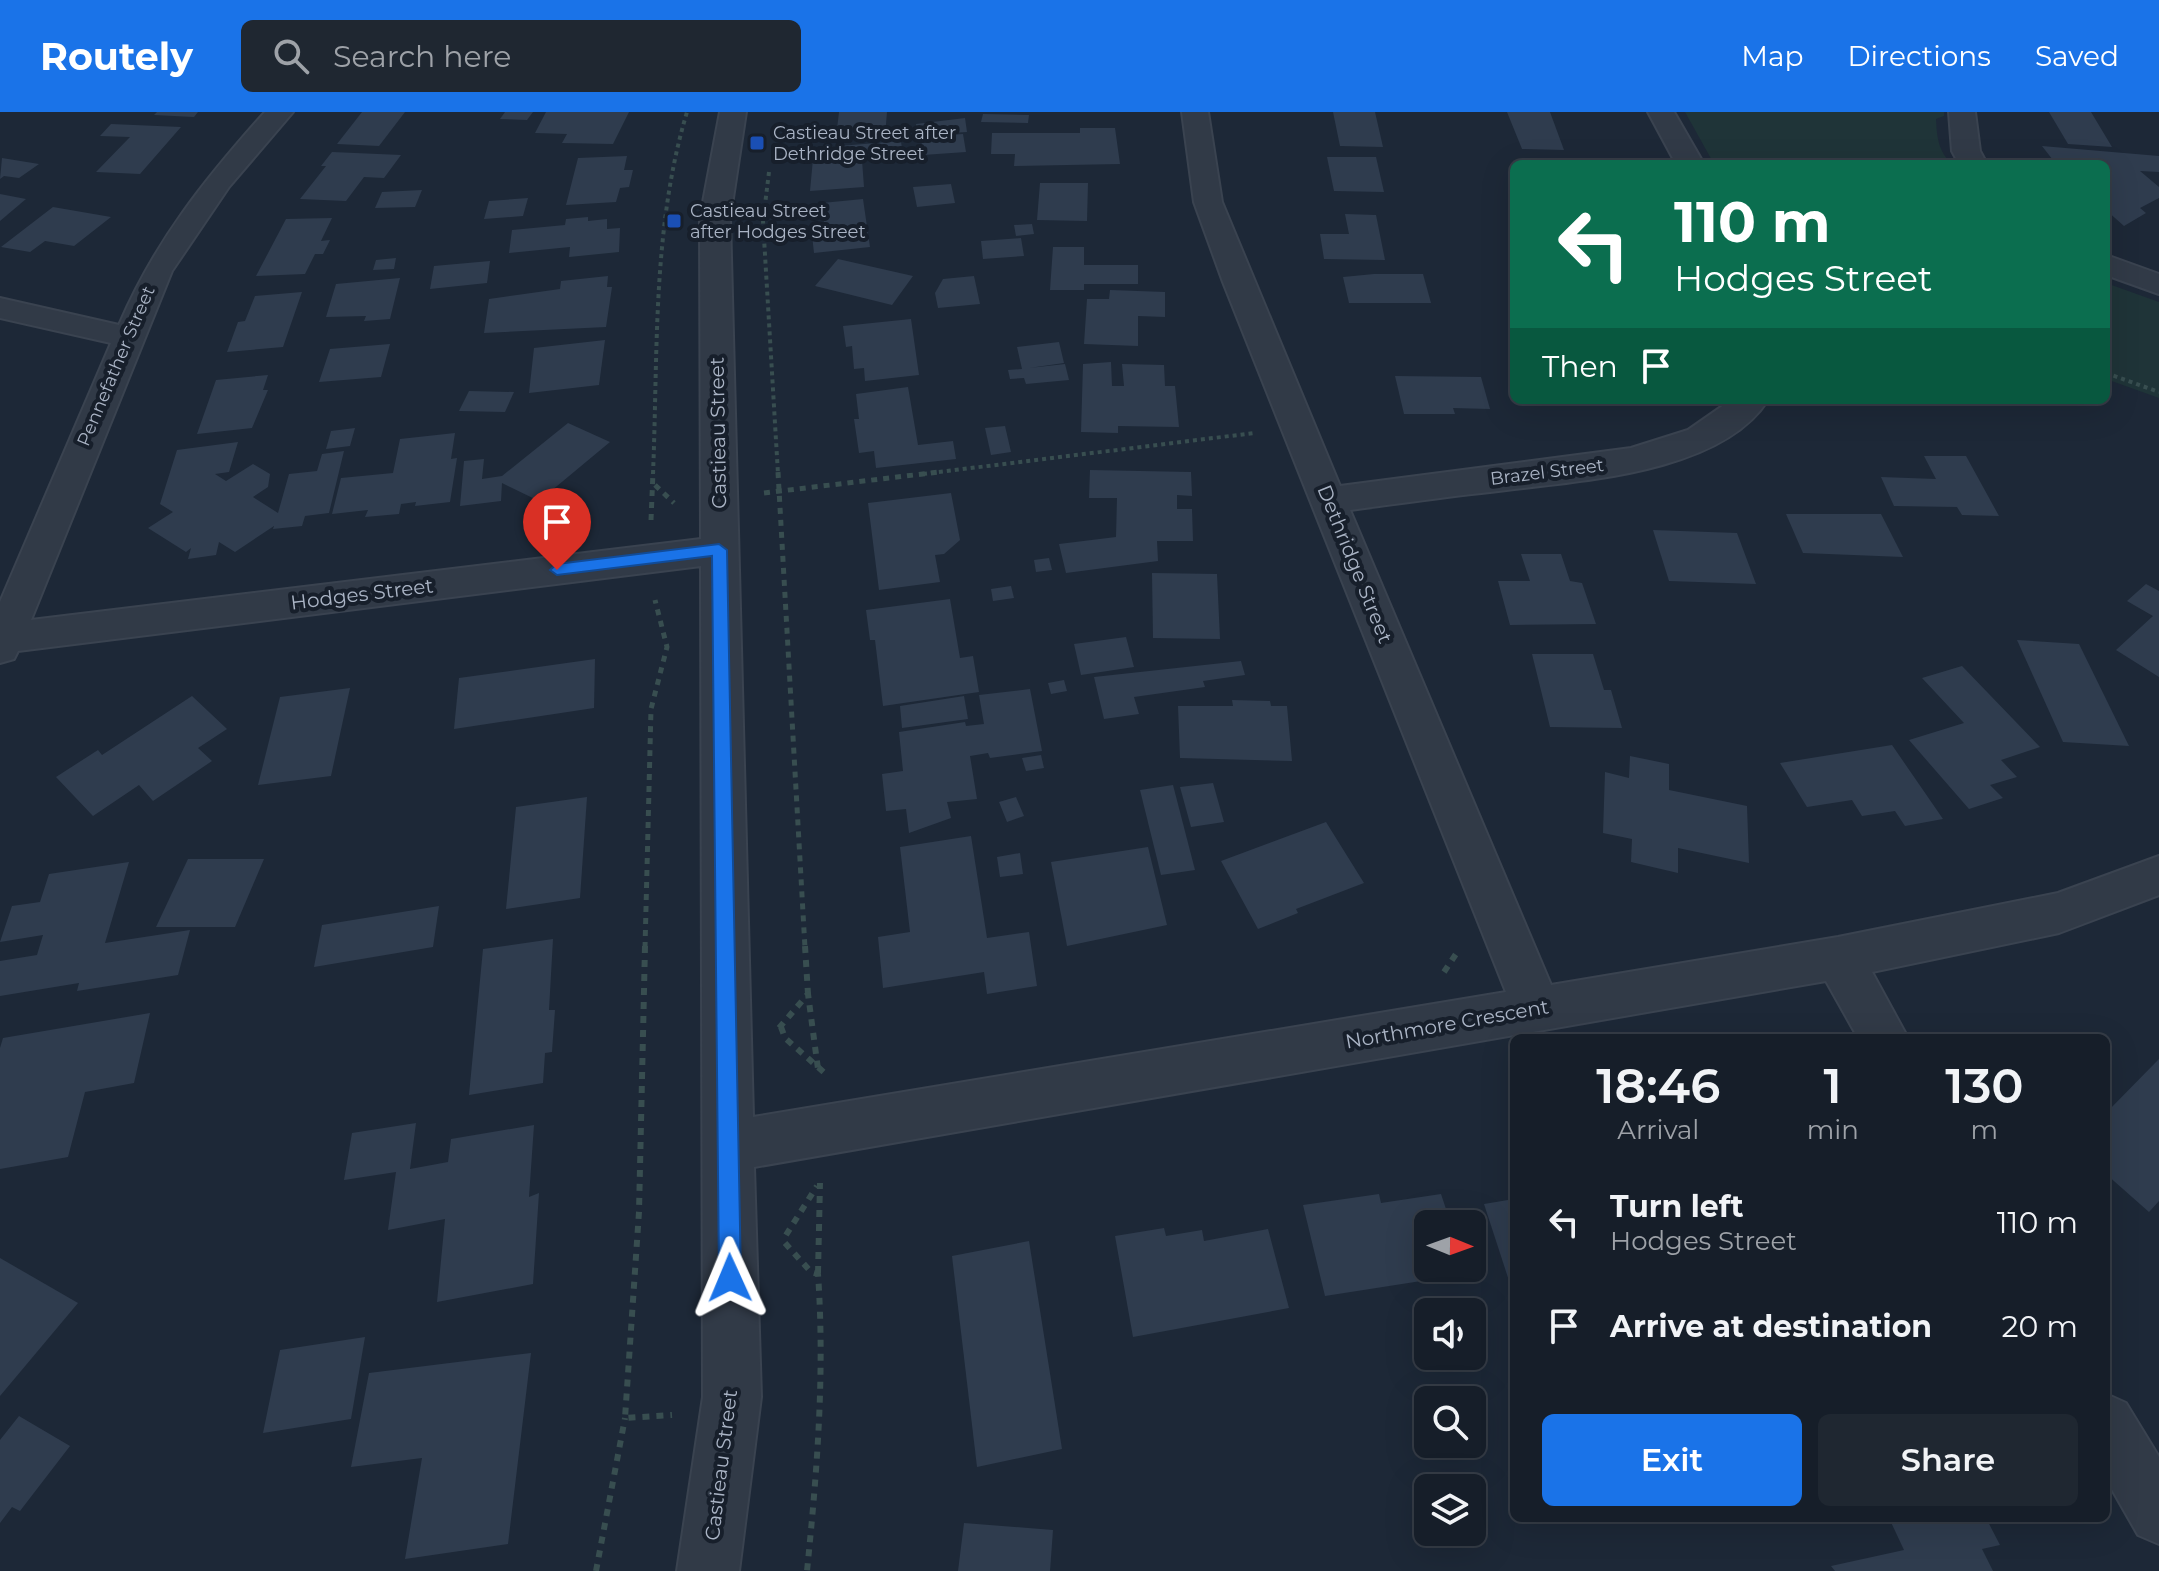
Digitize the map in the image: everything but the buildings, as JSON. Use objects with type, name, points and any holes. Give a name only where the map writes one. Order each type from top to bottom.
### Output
[{"type":"street","name":"Pennefather Street","points":[[2,643],[128,337],[175,240],[219,181],[280,112]]},
{"type":"street","name":"Castieau Street","points":[[708,1571],[732,1397],[715,218],[725,144],[733,112]]},
{"type":"street","name":"Dethridge Street","points":[[1195,112],[1208,202],[1537,1009]]},
{"type":"street","points":[[1661,112],[1688,160]]},
{"type":"street","points":[[1962,112],[1966,151],[1971,160]]},
{"type":"street","points":[[2110,266],[2159,285]]},
{"type":"street","points":[[0,308],[128,337]]},
{"type":"street","name":"Brazel Street","points":[[1328,500],[1612,465],[1675,448],[1702,436],[1748,404]]},
{"type":"street","name":"Hodges Street","points":[[2,643],[650,543],[719,550]]},
{"type":"street","name":"Northmore Crescent","points":[[728,1146],[1838,958],[2059,913],[2159,875]]},
{"type":"street","points":[[1838,958],[1882,1034]]},
{"type":"street","points":[[2110,1430],[2159,1514]]},
{"type":"path","points":[[596,1571],[625,1418],[639,1212],[651,709],[667,647],[649,580],[664,209],[673,158],[687,112]]},
{"type":"path","points":[[770,158],[763,221],[808,994],[818,1070],[785,1038],[781,1027]]},
{"type":"path","points":[[2110,374],[2159,392]]},
{"type":"path","points":[[751,494],[1299,428]]},
{"type":"path","points":[[655,485],[674,503]]},
{"type":"path","points":[[726,1038],[781,1027],[808,994]]},
{"type":"path","points":[[807,1571],[822,1421],[818,1274],[820,1182],[783,1242],[811,1272],[818,1274]]},
{"type":"path","points":[[625,1418],[666,1417],[732,1397]]},
{"type":"green space","points":[[1685,112],[1944,112],[1944,116],[1936,119],[1941,149],[1949,160],[1712,160]]},
{"type":"green space","points":[[2110,284],[2159,302],[2159,398],[2110,380]]},
{"type":"place","name":"Castieau Street after Dethridge Street","points":[[757,143]]},
{"type":"place","name":"Castieau Street after Hodges Street","points":[[674,221]]},
{"type":"route","points":[[557,570],[719,550],[730,1278]]}]
